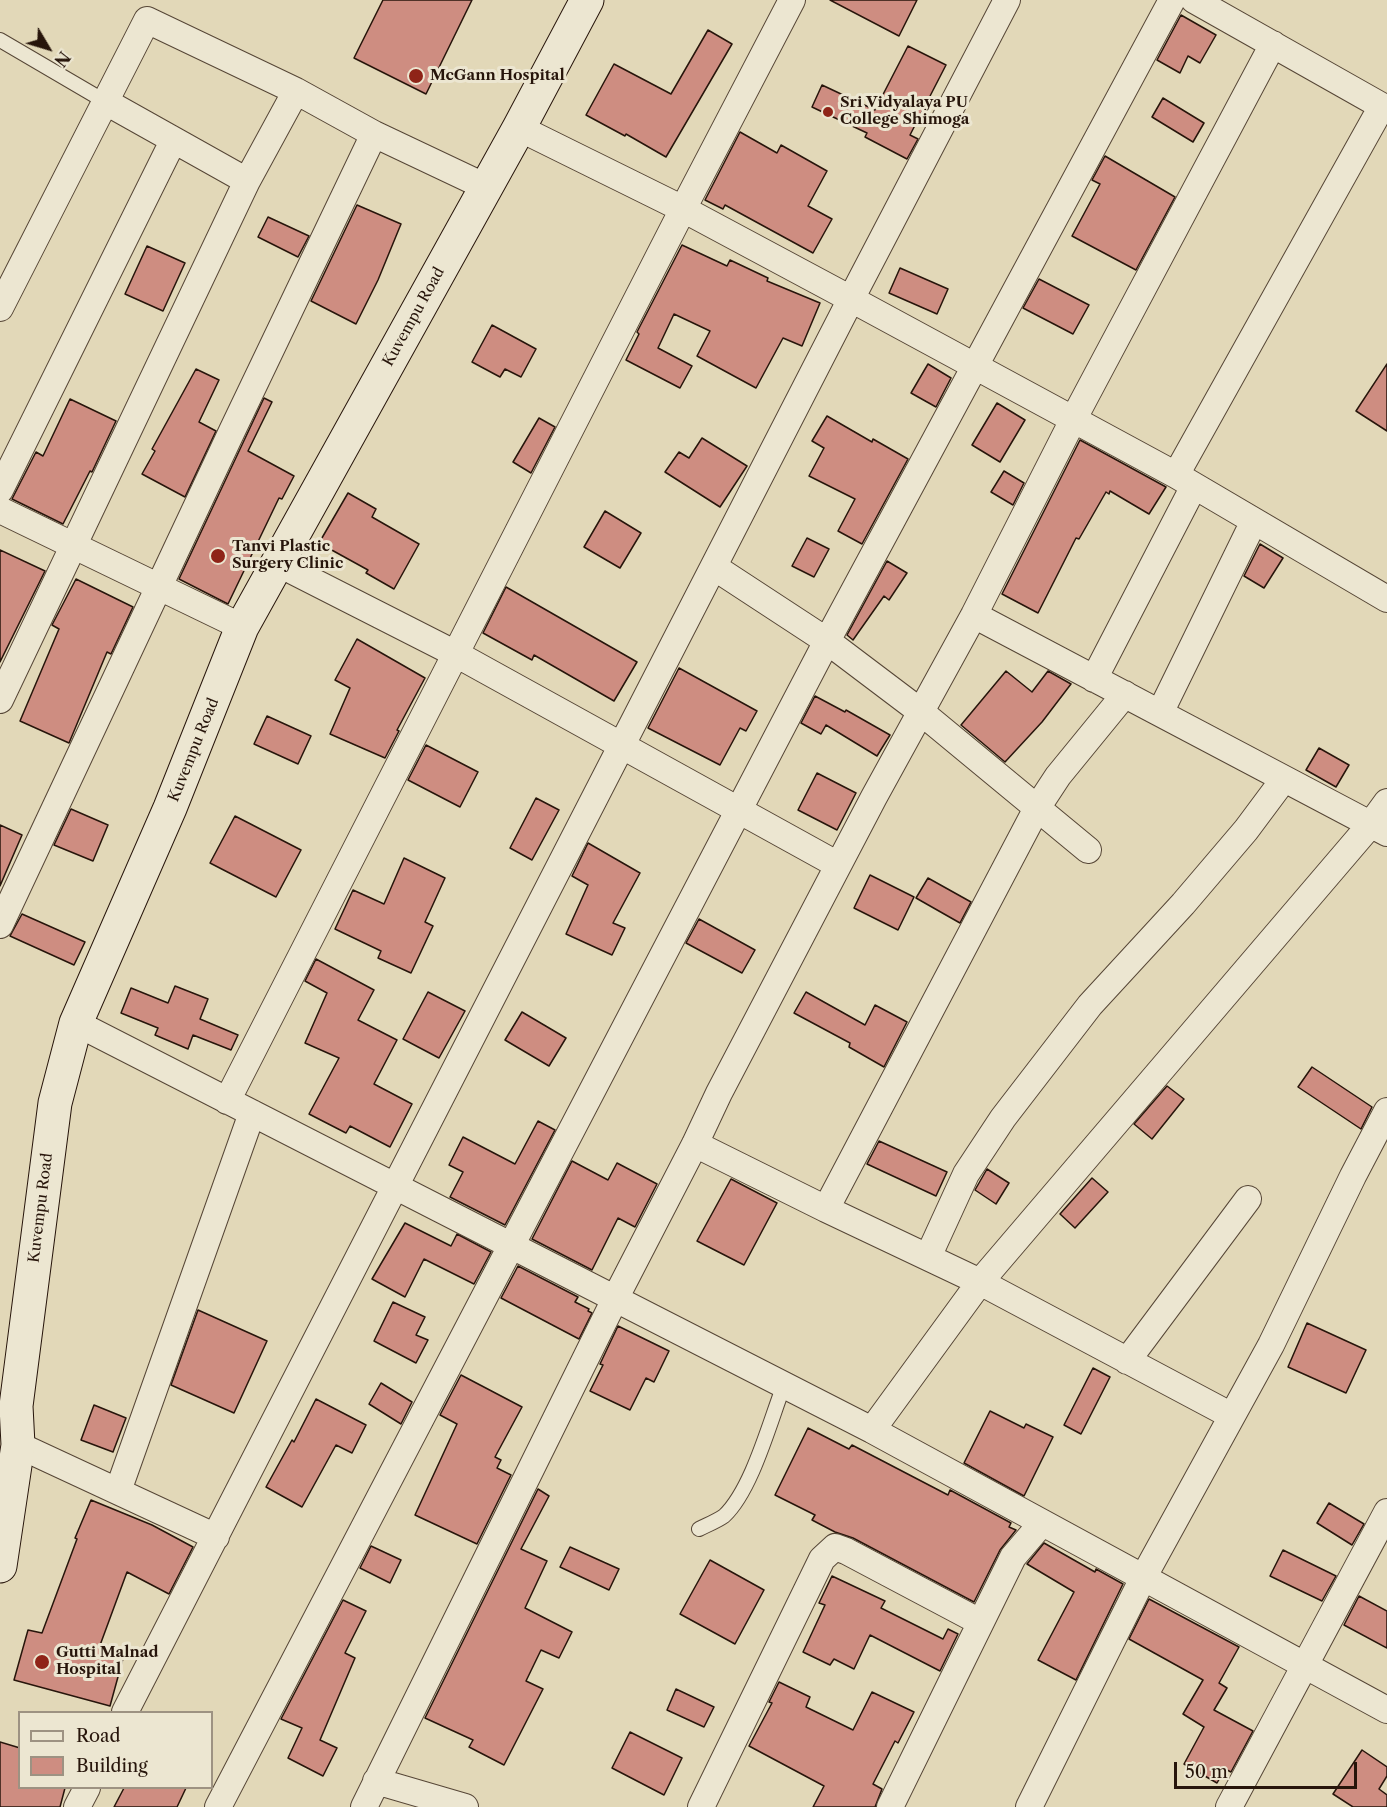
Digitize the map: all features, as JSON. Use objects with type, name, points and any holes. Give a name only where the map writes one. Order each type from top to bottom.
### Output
[{"type":"main road","name":"Kuvempu Road","points":[[0,1566],[18,1445],[8,1402],[55,1103],[76,1023],[170,808],[243,627],[519,128],[587,0]]},
{"type":"street","points":[[227,1101],[792,0]]},
{"type":"street","points":[[127,1711],[851,299],[1007,0]]},
{"type":"street","points":[[218,1807],[827,640],[1172,0]]},
{"type":"street","points":[[1094,679],[1185,481],[1384,107],[1194,0]]},
{"type":"street","points":[[2,295],[106,102],[147,20],[296,92],[374,134],[486,187]]},
{"type":"street","points":[[364,1807],[719,1093],[838,865],[974,615],[1073,420],[1273,44]]},
{"type":"street","points":[[0,700],[247,181],[296,92]]},
{"type":"street","points":[[106,102],[247,181]]},
{"type":"street","points":[[519,128],[683,209],[851,299],[1185,481],[1387,599]]},
{"type":"street","points":[[0,926],[374,134]]},
{"type":"street","points":[[0,490],[173,141]]},
{"type":"street","points":[[0,510],[243,627]]},
{"type":"street","points":[[1160,713],[1254,521]]},
{"type":"street","points":[[277,563],[456,654],[838,865]]},
{"type":"street","points":[[714,567],[827,640],[921,712],[1088,850]]},
{"type":"street","points":[[974,615],[1379,829]]},
{"type":"street","points":[[826,1209],[1037,808],[1058,776],[1125,694]]},
{"type":"street","points":[[928,1257],[966,1174],[1003,1118],[1090,1005],[1183,904],[1246,830],[1284,779]]},
{"type":"street","points":[[872,1430],[980,1282],[1379,829],[1387,802]]},
{"type":"street","points":[[76,1023],[872,1430],[1387,1710]]},
{"type":"street","points":[[1029,1807],[1143,1578],[1271,1345],[1387,1111]]},
{"type":"street","points":[[117,1491],[252,1113]]},
{"type":"street","points":[[695,1144],[980,1282],[1232,1416]]},
{"type":"street","points":[[1126,1361],[1248,1199]]},
{"type":"street","points":[[18,1445],[216,1537]]},
{"type":"street","points":[[1229,1807],[1387,1512]]},
{"type":"street","points":[[890,1807],[1013,1557],[1042,1523]]},
{"type":"street","points":[[701,1807],[822,1559],[835,1547],[980,1622]]},
{"type":"street","points":[[376,1781],[465,1807]]},
{"type":"street","points":[[76,1807],[86,1789]]},
{"type":"lane","points":[[0,40],[106,102]]},
{"type":"lane","points":[[699,1529],[723,1516],[737,1498],[753,1468],[784,1385]]},
{"type":"building","points":[[383,0],[472,0],[426,94],[354,58]]},
{"type":"building","points":[[830,0],[917,0],[899,36]]},
{"type":"building","points":[[1181,15],[1216,35],[1200,63],[1188,56],[1180,73],[1157,60]]},
{"type":"building","points":[[708,30],[732,44],[666,157],[586,115],[614,64],[671,94]]},
{"type":"building","points":[[908,46],[946,65],[910,135],[918,139],[907,159],[865,137],[867,133],[812,107],[822,85],[875,110]]},
{"type":"building","points":[[1163,98],[1204,123],[1193,142],[1152,117]]},
{"type":"building","points":[[740,132],[777,153],[781,145],[827,171],[808,206],[832,219],[813,253],[725,205],[723,209],[705,200]]},
{"type":"building","points":[[1105,156],[1175,197],[1136,270],[1072,236],[1100,184],[1092,180]]},
{"type":"building","points":[[357,205],[401,224],[378,280],[356,324],[311,301]]},
{"type":"building","points":[[268,217],[309,236],[298,257],[258,237]]},
{"type":"building","points":[[682,245],[727,266],[730,260],[768,278],[767,281],[820,303],[802,346],[783,338],[756,388],[697,356],[710,331],[674,314],[658,348],[692,366],[680,388],[626,360],[639,334],[637,332]]},
{"type":"building","points":[[147,246],[185,263],[163,311],[125,294]]},
{"type":"building","points":[[900,268],[948,289],[937,314],[889,293]]},
{"type":"building","points":[[1039,279],[1089,305],[1073,334],[1023,308]]},
{"type":"building","points":[[492,325],[536,349],[521,377],[505,369],[500,377],[472,362]]},
{"type":"building","points":[[928,364],[951,378],[936,407],[911,393]]},
{"type":"building","points":[[1387,364],[1387,431],[1356,411]]},
{"type":"building","points":[[196,369],[219,380],[199,422],[216,431],[185,497],[142,474],[155,451],[152,449]]},
{"type":"building","points":[[264,398],[272,402],[248,451],[294,476],[282,499],[279,498],[228,604],[179,579]]},
{"type":"building","points":[[70,399],[116,421],[92,472],[90,471],[63,524],[12,499],[36,452],[43,456]]},
{"type":"building","points":[[997,403],[1025,420],[1000,462],[972,445]]},
{"type":"building","points":[[827,416],[872,442],[873,439],[908,459],[862,544],[838,531],[855,499],[809,476],[824,448],[812,441]]},
{"type":"building","points":[[539,418],[555,427],[531,473],[513,462]]},
{"type":"building","points":[[702,438],[747,466],[720,507],[665,472],[679,452],[689,458]]},
{"type":"building","points":[[1080,440],[1166,487],[1149,514],[1110,491],[1109,494],[1106,492],[1079,539],[1076,538],[1038,613],[1002,594]]},
{"type":"building","points":[[1004,471],[1024,483],[1013,505],[991,492]]},
{"type":"building","points":[[348,493],[376,509],[372,517],[419,544],[394,589],[366,573],[368,570],[319,543]]},
{"type":"building","points":[[605,511],[641,533],[620,568],[584,547]]},
{"type":"building","points":[[807,538],[829,549],[814,577],[792,566]]},
{"type":"building","points":[[1260,544],[1283,558],[1264,588],[1244,576]]},
{"type":"building","points":[[0,550],[45,571],[0,662]]},
{"type":"building","points":[[887,561],[907,573],[889,600],[884,596],[853,640],[847,635]]},
{"type":"building","points":[[76,579],[133,607],[111,654],[107,652],[69,743],[20,721],[59,629],[52,625]]},
{"type":"building","points":[[506,587],[637,662],[614,701],[534,655],[532,660],[483,633]]},
{"type":"building","points":[[357,639],[425,678],[385,758],[330,734],[350,688],[335,680]]},
{"type":"building","points":[[679,668],[757,711],[746,731],[740,728],[720,765],[648,728]]},
{"type":"building","points":[[1006,671],[1032,692],[1048,671],[1071,684],[1042,722],[1005,762],[961,725]]},
{"type":"building","points":[[815,696],[845,712],[846,710],[890,735],[877,756],[826,725],[821,734],[801,723]]},
{"type":"building","points":[[267,716],[311,736],[298,764],[254,744]]},
{"type":"building","points":[[426,745],[478,772],[460,807],[408,780]]},
{"type":"building","points":[[1319,748],[1349,765],[1336,787],[1306,770]]},
{"type":"building","points":[[817,773],[856,793],[837,830],[798,810]]},
{"type":"building","points":[[536,798],[559,810],[532,860],[510,848]]},
{"type":"building","points":[[71,809],[108,825],[93,861],[54,845]]},
{"type":"building","points":[[235,816],[301,850],[276,897],[210,863]]},
{"type":"building","points":[[0,825],[22,835],[0,886]]},
{"type":"building","points":[[588,843],[640,873],[613,923],[625,928],[612,955],[566,934],[588,885],[572,876]]},
{"type":"building","points":[[404,858],[445,878],[425,922],[433,926],[411,973],[378,958],[381,951],[335,929],[353,890],[384,904]]},
{"type":"building","points":[[870,875],[914,897],[898,930],[854,908]]},
{"type":"building","points":[[928,878],[971,902],[960,923],[916,898]]},
{"type":"building","points":[[22,914],[85,942],[74,965],[10,936]]},
{"type":"building","points":[[699,919],[755,950],[742,973],[686,943]]},
{"type":"building","points":[[316,959],[374,990],[358,1020],[397,1040],[374,1084],[412,1104],[390,1147],[350,1126],[346,1133],[309,1114],[339,1058],[305,1043],[327,993],[305,981]]},
{"type":"building","points":[[175,986],[208,999],[200,1019],[238,1035],[231,1050],[193,1035],[188,1049],[155,1035],[158,1028],[121,1013],[131,988],[168,1003]]},
{"type":"building","points":[[428,992],[465,1011],[439,1058],[403,1039]]},
{"type":"building","points":[[806,992],[865,1025],[875,1005],[907,1022],[884,1067],[849,1047],[850,1043],[794,1013]]},
{"type":"building","points":[[522,1012],[566,1038],[549,1066],[505,1040]]},
{"type":"building","points":[[1312,1067],[1372,1107],[1361,1129],[1298,1087]]},
{"type":"building","points":[[1167,1086],[1184,1099],[1152,1139],[1134,1124]]},
{"type":"building","points":[[538,1121],[555,1130],[505,1225],[450,1197],[463,1172],[449,1165],[463,1137],[515,1164]]},
{"type":"building","points":[[879,1141],[947,1172],[936,1196],[867,1164]]},
{"type":"building","points":[[572,1161],[608,1180],[617,1163],[657,1184],[635,1227],[618,1218],[592,1270],[532,1239]]},
{"type":"building","points":[[987,1169],[1009,1183],[996,1204],[975,1190]]},
{"type":"building","points":[[1092,1178],[1108,1192],[1075,1228],[1060,1214]]},
{"type":"building","points":[[731,1179],[777,1203],[744,1265],[697,1241]]},
{"type":"building","points":[[405,1223],[451,1246],[457,1234],[491,1252],[474,1284],[424,1259],[405,1297],[372,1279]]},
{"type":"building","points":[[518,1266],[578,1297],[575,1302],[589,1309],[588,1311],[592,1313],[579,1339],[501,1298]]},
{"type":"building","points":[[393,1302],[425,1317],[416,1335],[428,1340],[416,1363],[374,1341]]},
{"type":"building","points":[[198,1310],[267,1341],[234,1413],[171,1385]]},
{"type":"building","points":[[1307,1323],[1366,1350],[1346,1393],[1288,1367]]},
{"type":"building","points":[[618,1326],[669,1351],[654,1382],[646,1378],[630,1410],[590,1391]]},
{"type":"building","points":[[1093,1368],[1110,1377],[1081,1434],[1064,1425]]},
{"type":"building","points":[[461,1375],[522,1407],[495,1457],[501,1460],[497,1468],[511,1475],[477,1544],[415,1515],[457,1424],[440,1415]]},
{"type":"building","points":[[381,1383],[412,1402],[401,1424],[369,1404]]},
{"type":"building","points":[[316,1399],[366,1425],[352,1453],[336,1445],[302,1507],[266,1487],[292,1440],[294,1442]]},
{"type":"building","points":[[94,1405],[126,1418],[113,1452],[81,1440]]},
{"type":"building","points":[[990,1411],[1024,1428],[1026,1424],[1053,1437],[1024,1496],[964,1463]]},
{"type":"building","points":[[808,1428],[849,1449],[852,1445],[948,1495],[950,1490],[1011,1523],[1009,1527],[1016,1530],[1000,1550],[974,1602],[853,1538],[812,1520],[815,1515],[775,1495]]},
{"type":"building","points":[[538,1489],[549,1496],[521,1549],[547,1561],[525,1608],[572,1632],[559,1658],[541,1650],[526,1681],[543,1689],[504,1765],[469,1747],[473,1740],[425,1718]]},
{"type":"building","points":[[91,1500],[152,1525],[193,1547],[169,1594],[127,1572],[99,1648],[124,1655],[110,1706],[14,1680],[28,1630],[42,1633],[77,1539],[75,1538]]},
{"type":"building","points":[[1329,1503],[1364,1524],[1352,1545],[1317,1523]]},
{"type":"building","points":[[1044,1543],[1095,1572],[1096,1569],[1123,1584],[1076,1680],[1038,1660],[1074,1592],[1027,1564]]},
{"type":"building","points":[[371,1546],[401,1560],[390,1583],[360,1568]]},
{"type":"building","points":[[570,1547],[619,1569],[609,1590],[560,1567]]},
{"type":"building","points":[[1283,1550],[1336,1576],[1322,1601],[1270,1576]]},
{"type":"building","points":[[710,1560],[764,1590],[735,1644],[680,1614]]},
{"type":"building","points":[[832,1576],[885,1601],[881,1608],[943,1639],[948,1629],[958,1634],[940,1671],[870,1635],[854,1669],[834,1659],[830,1665],[803,1652],[825,1605],[819,1603]]},
{"type":"building","points":[[1359,1596],[1387,1611],[1387,1648],[1344,1625]]},
{"type":"building","points":[[1149,1599],[1239,1647],[1219,1683],[1227,1688],[1214,1710],[1253,1731],[1231,1772],[1225,1769],[1217,1783],[1184,1764],[1204,1727],[1183,1714],[1203,1680],[1129,1639]]},
{"type":"building","points":[[343,1600],[366,1611],[345,1653],[355,1658],[320,1740],[337,1748],[323,1776],[288,1758],[302,1728],[281,1719]]},
{"type":"building","points":[[779,1682],[810,1697],[806,1707],[853,1730],[872,1692],[914,1712],[898,1743],[895,1741],[873,1784],[882,1789],[875,1807],[813,1807],[824,1786],[749,1746],[772,1703],[769,1702]]},
{"type":"building","points":[[676,1689],[714,1707],[704,1727],[667,1710]]},
{"type":"building","points":[[630,1732],[682,1758],[664,1795],[612,1768]]},
{"type":"building","points":[[0,1742],[18,1747],[18,1789],[65,1789],[60,1807],[0,1807]]},
{"type":"building","points":[[1362,1750],[1387,1767],[1387,1776],[1379,1789],[1387,1795],[1387,1807],[1353,1807],[1333,1794]]},
{"type":"building","points":[[123,1789],[186,1789],[177,1807],[114,1807]]},
{"type":"place","name":"McGann Hospital","points":[[416,76]]},
{"type":"place","name":"Sri Vidyalaya PU College Shimoga","points":[[828,112]]},
{"type":"place","name":"Tanvi Plastic Surgery Clinic","points":[[218,556]]},
{"type":"place","name":"Gutti Malnad Hospital","points":[[42,1662]]}]
